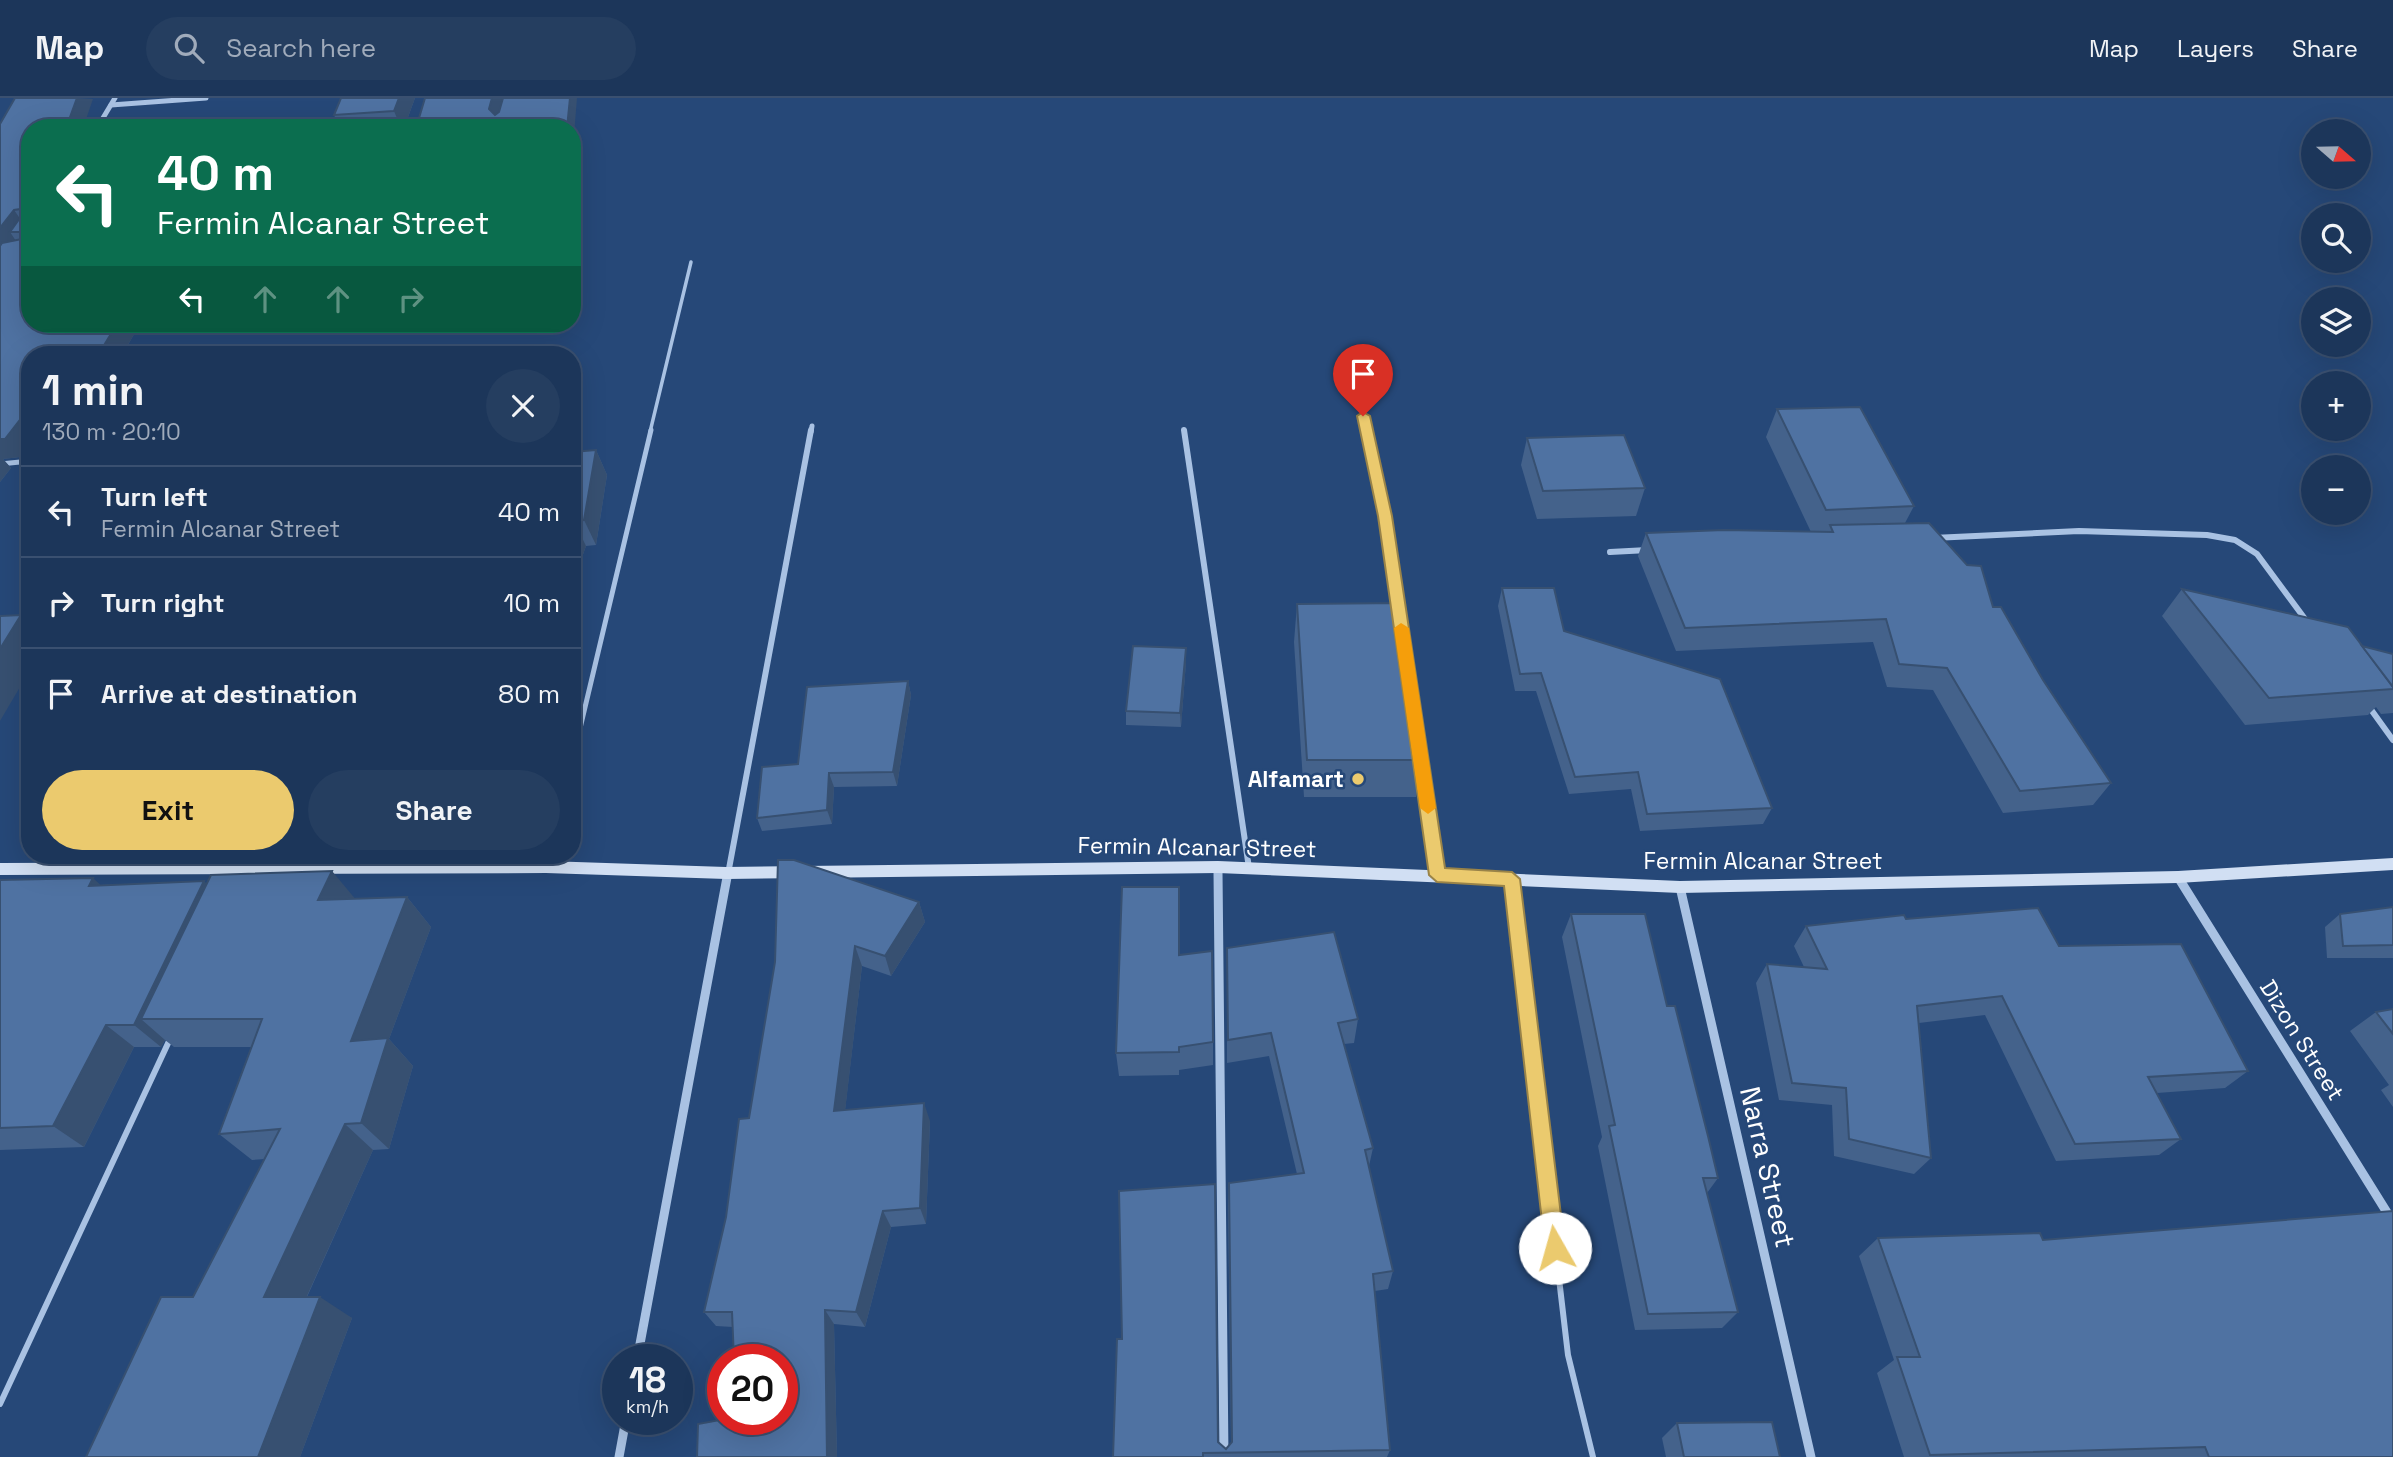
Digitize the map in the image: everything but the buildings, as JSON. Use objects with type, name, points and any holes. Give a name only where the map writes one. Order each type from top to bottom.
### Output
[{"type":"main road","name":"Fermin Alcanar Street","points":[[581,863],[726,873],[1218,867],[1680,887],[2178,877],[2393,864]]},
{"type":"main road","name":"Fermin Alcanar Street","points":[[0,869],[244,875],[482,864]]},
{"type":"street","points":[[102,119],[115,98]]},
{"type":"street","points":[[111,105],[206,98]]},
{"type":"street","points":[[1363,416],[1385,516],[1401,626]]},
{"type":"street","points":[[640,1344],[726,873],[812,426]]},
{"type":"street","points":[[1184,430],[1249,869]]},
{"type":"street","points":[[1927,538],[2079,531],[2207,535],[2235,540],[2257,554],[2313,630]]},
{"type":"street","points":[[1610,552],[1651,550]]},
{"type":"street","points":[[2361,696],[2393,740]]},
{"type":"street","points":[[1419,751],[1437,875]]},
{"type":"street","points":[[1218,867],[1224,1457]]},
{"type":"street","name":"Dizon Street","points":[[2178,877],[2393,1223]]},
{"type":"street","name":"Narra Street","points":[[1680,887],[1811,1457]]},
{"type":"street","points":[[619,1457],[623,1435]]},
{"type":"lane","points":[[581,724],[691,262]]},
{"type":"lane","points":[[0,464],[21,462]]},
{"type":"lane","points":[[1512,879],[1568,1355],[1593,1457]]},
{"type":"lane","points":[[0,1404],[172,1037]]},
{"type":"slow traffic","points":[[1401,628],[1428,808]]},
{"type":"place","name":"Alfamart","points":[[1358,779]]},
{"type":"route","points":[[1363,416],[1385,516],[1437,875],[1512,879],[1555,1248]]}]
